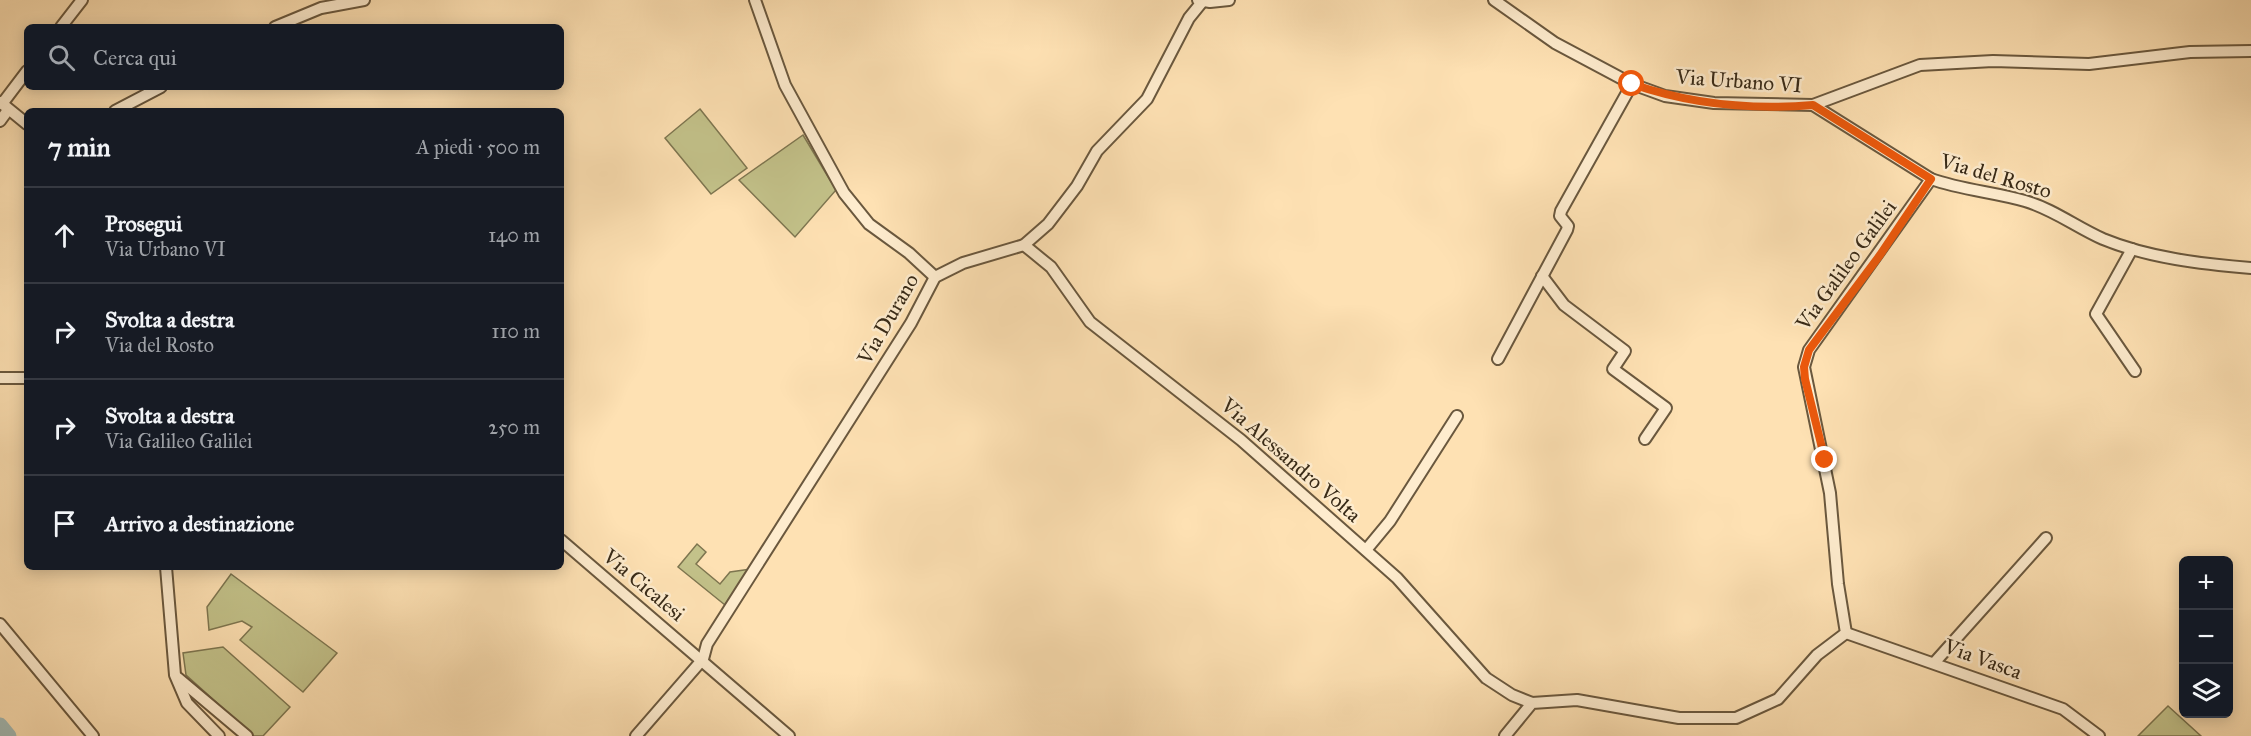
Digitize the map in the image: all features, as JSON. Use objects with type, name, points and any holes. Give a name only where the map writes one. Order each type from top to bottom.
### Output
[{"type":"street","points":[[63,24],[82,0]]},
{"type":"street","points":[[282,24],[321,8],[364,0]]},
{"type":"street","points":[[755,0],[785,85],[844,193],[869,224],[909,253],[934,277]]},
{"type":"street","points":[[1200,1],[1229,0]]},
{"type":"street","name":"Via Urbano VI","points":[[1494,0],[1555,43],[1632,84],[1665,96],[1695,101],[1794,107],[1813,105],[1920,65],[1993,61],[2089,64],[2190,52],[2251,51]]},
{"type":"street","name":"Via Durano","points":[[636,736],[703,659],[707,644],[911,323],[934,277],[963,263],[1024,245],[1059,212],[1096,151],[1147,99],[1200,1]]},
{"type":"street","points":[[0,121],[3,105],[24,75]]},
{"type":"street","points":[[1498,359],[1567,230],[1568,226],[1560,216],[1561,211],[1632,84]]},
{"type":"street","points":[[121,108],[155,90]]},
{"type":"street","points":[[3,105],[24,122]]},
{"type":"street","name":"Via del Rosto","points":[[1813,105],[1931,179],[1949,186],[2024,201],[2044,208],[2103,239],[2132,249],[2162,256],[2251,268]]},
{"type":"street","name":"Via Galileo Galilei","points":[[1846,633],[1838,584],[1830,493],[1804,367],[1809,350],[1880,255],[1931,179]]},
{"type":"street","name":"Via Alessandro Volta","points":[[1024,245],[1052,267],[1090,322],[1241,440],[1366,550],[1397,578],[1486,678],[1512,695],[1532,703]]},
{"type":"street","points":[[2132,249],[2096,314],[2135,372]]},
{"type":"street","points":[[1542,276],[1564,305],[1625,351],[1613,369],[1666,408],[1645,439]]},
{"type":"street","points":[[0,378],[24,378]]},
{"type":"street","points":[[1366,550],[1390,521],[1457,416]]},
{"type":"street","points":[[1935,662],[2046,538]]},
{"type":"street","name":"Via Cicalesi","points":[[564,543],[637,607],[703,659],[789,736]]},
{"type":"street","points":[[166,570],[175,675],[187,704],[219,736]]},
{"type":"street","points":[[0,624],[93,736]]},
{"type":"street","points":[[1505,736],[1532,703],[1577,700],[1679,718],[1736,717],[1778,699],[1817,655],[1846,633]]},
{"type":"street","name":"Via Vasca","points":[[1846,633],[1935,662],[2063,709],[2099,736]]},
{"type":"street","points":[[175,675],[247,736]]},
{"type":"shaded area","points":[[700,109],[747,168],[711,194],[665,138]]},
{"type":"shaded area","points":[[803,135],[836,190],[795,237],[739,180]]},
{"type":"shaded area","points":[[697,544],[706,552],[696,564],[720,584],[730,572],[751,569],[725,605],[678,567]]},
{"type":"shaded area","points":[[231,574],[337,653],[303,692],[240,640],[252,627],[242,621],[209,630],[207,607]]},
{"type":"shaded area","points":[[223,647],[290,707],[263,736],[254,736],[186,675],[183,653]]},
{"type":"shaded area","points":[[2168,706],[2201,736],[2138,736]]},
{"type":"waterway","points":[[0,725],[9,736]]},
{"type":"route","points":[[1632,84],[1665,96],[1695,101],[1794,107],[1813,105],[1931,179],[1880,255],[1809,350],[1804,367],[1805,379],[1825,460]]}]
